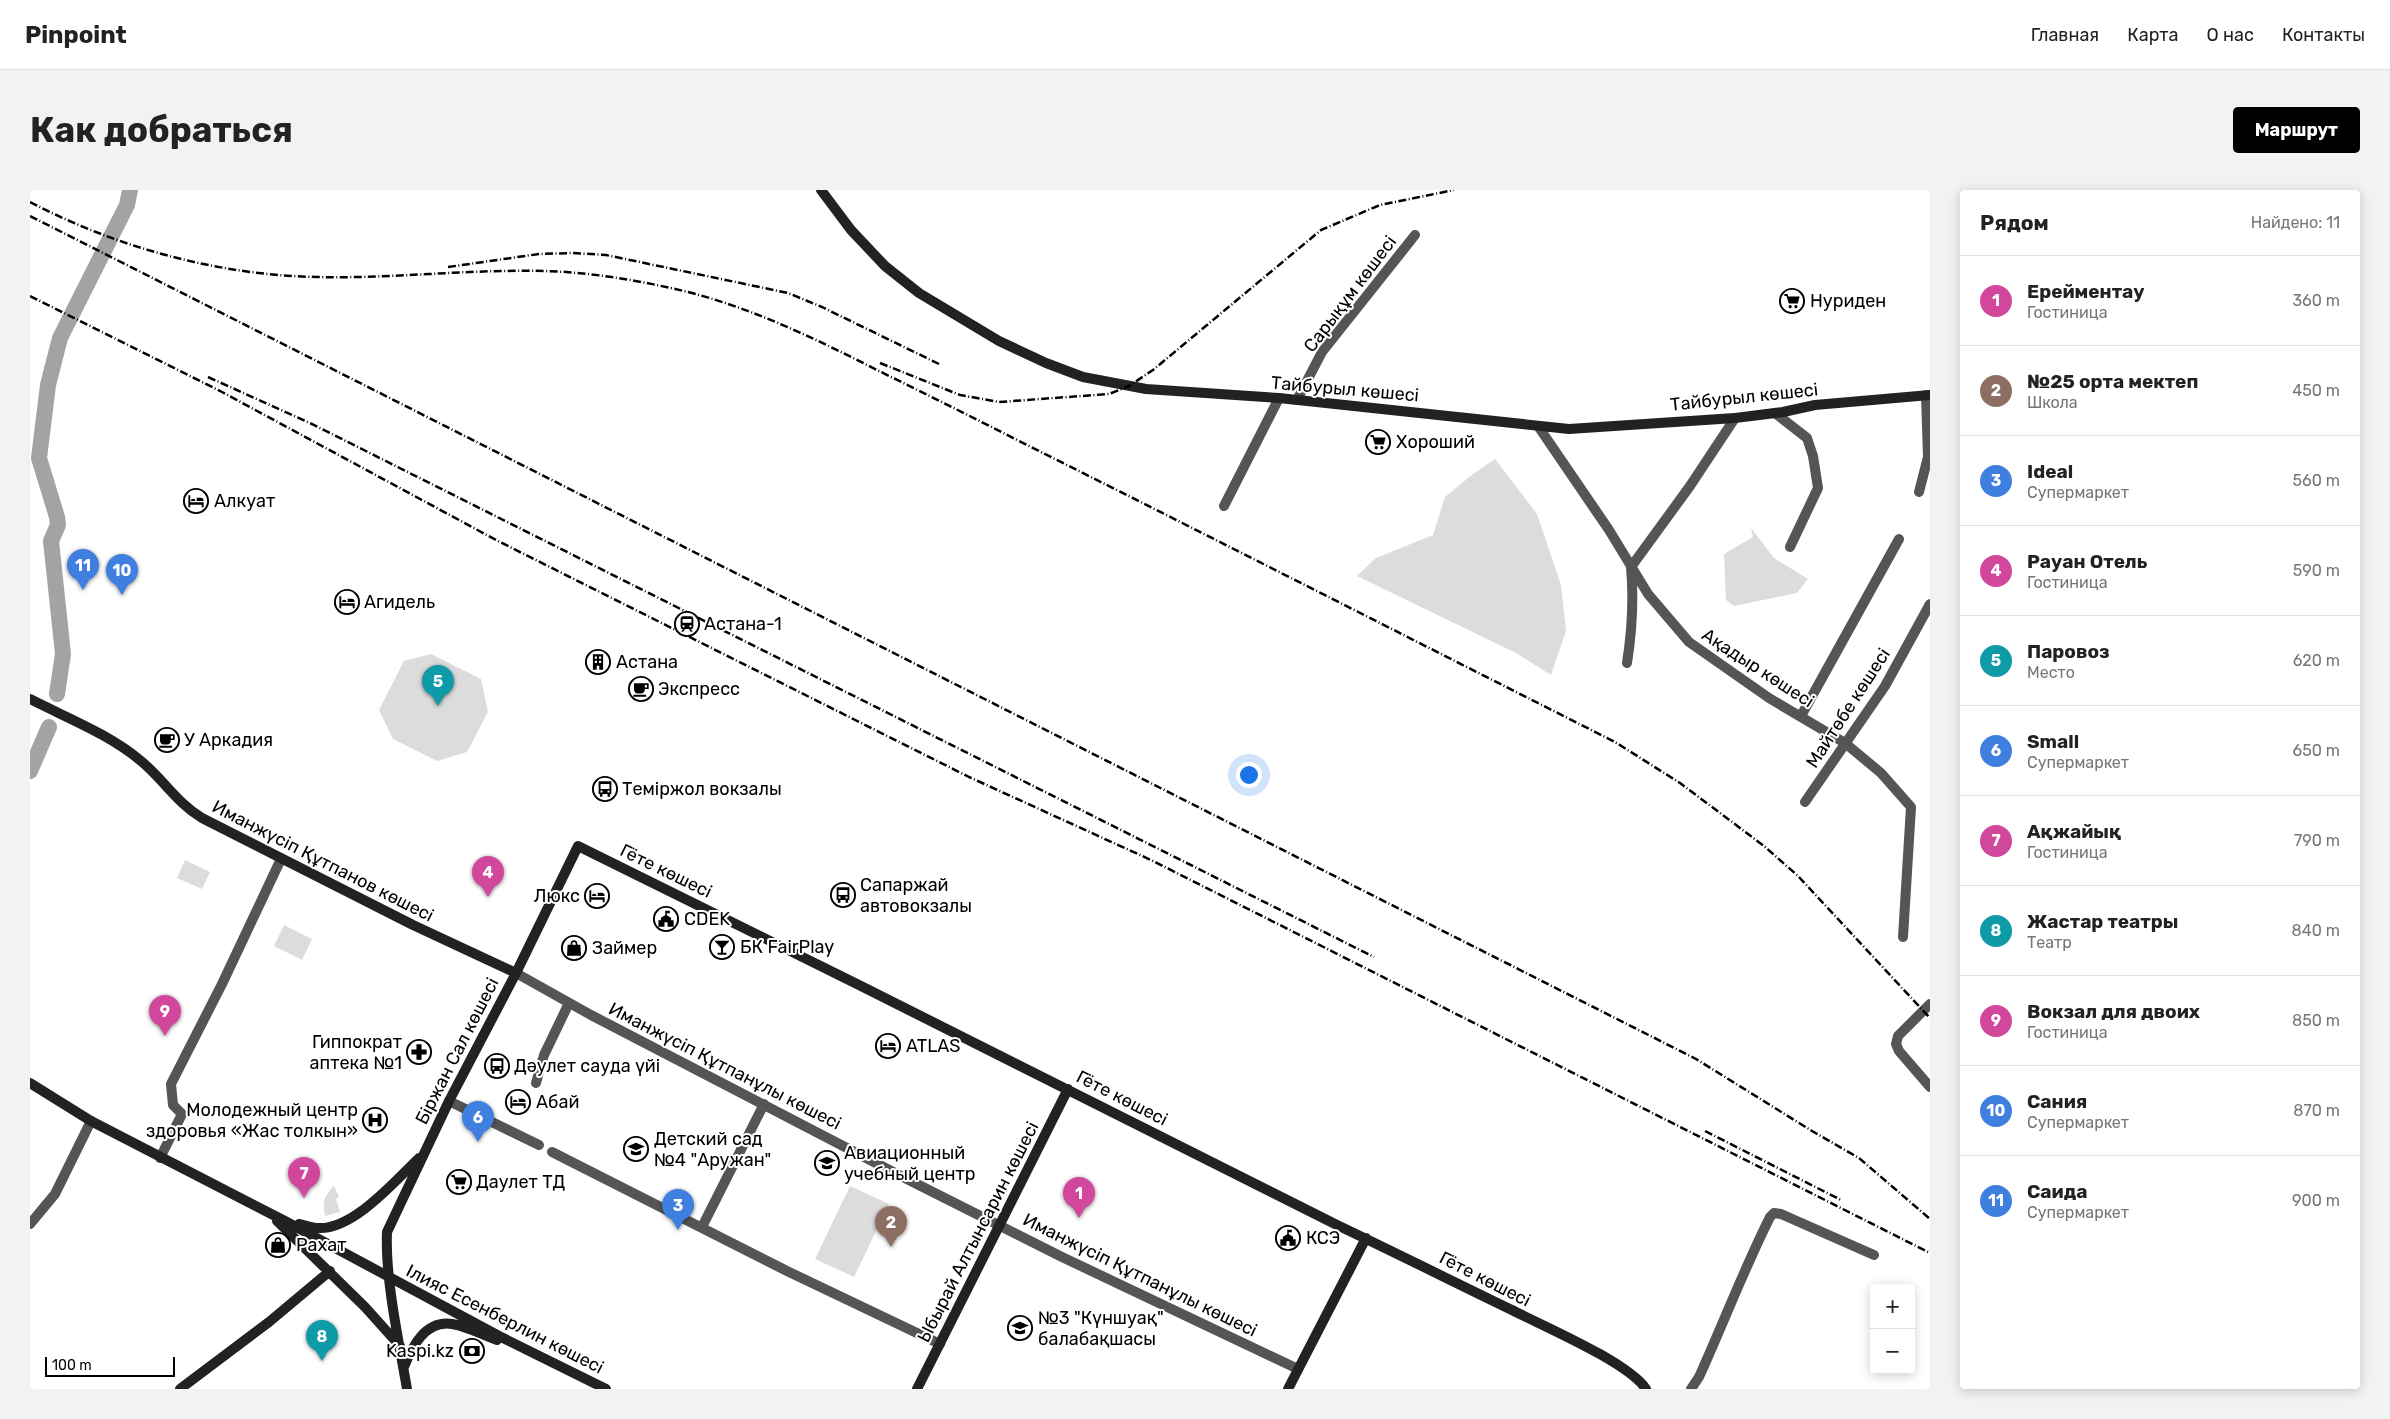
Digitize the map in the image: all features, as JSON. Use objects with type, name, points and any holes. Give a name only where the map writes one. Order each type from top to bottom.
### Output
[{"type":"main road","name":"Тайбурыл көшесі","points":[[821,190],[851,230],[885,266],[919,293],[1000,341],[1046,364],[1083,377],[1146,389],[1279,398],[1569,429],[1735,418],[1815,405],[1928,395]]},
{"type":"main road","name":"Иманжүсіп Құтпанов көшесі","points":[[30,699],[132,754],[147,766],[188,809],[281,859],[413,925],[516,973]]},
{"type":"main road","name":"Гёте көшесі","points":[[578,846],[1614,1363],[1642,1383],[1646,1389]]},
{"type":"main road","name":"Біржан Сал көшесі","points":[[408,1389],[386,1249],[387,1232],[449,1101],[516,973],[578,846]]},
{"type":"main road","points":[[30,1082],[91,1121],[270,1214],[285,1221],[319,1228],[347,1221],[362,1211],[423,1154]]},
{"type":"main road","name":"Ыбырай Алтынсарин көшесі","points":[[917,1389],[1068,1089]]},
{"type":"main road","points":[[270,1214],[330,1271],[401,1347]]},
{"type":"main road","name":"Ілияс Есенберлин көшесі","points":[[285,1221],[522,1347],[606,1389]]},
{"type":"main road","points":[[1288,1389],[1366,1238]]},
{"type":"main road","points":[[180,1389],[269,1322],[330,1271]]},
{"type":"main road","points":[[404,1368],[411,1350],[423,1332],[433,1327],[451,1324],[522,1347]]},
{"type":"street","name":"Сарықұм көшесі","points":[[1297,400],[1322,352],[1415,235]]},
{"type":"street","points":[[1919,492],[1928,457],[1928,395]]},
{"type":"street","points":[[1224,506],[1279,398]]},
{"type":"street","points":[[1775,413],[1807,438],[1813,456],[1818,488],[1790,547]]},
{"type":"street","points":[[1627,663],[1633,622],[1634,594],[1631,567],[1645,550],[1735,418]]},
{"type":"street","name":"Ақадыр көшесі","points":[[1538,426],[1664,615],[1690,642],[1769,698],[1845,743],[1881,773],[1911,806],[1903,936]]},
{"type":"street","points":[[1801,716],[1899,538]]},
{"type":"street","name":"Майтөбе көшесі","points":[[1805,802],[1885,686],[1930,604]]},
{"type":"street","points":[[160,1158],[182,1114],[173,1105],[171,1084],[222,984],[281,859]]},
{"type":"street","name":"Иманжүсіп Құтпанұлы көшесі","points":[[516,973],[569,1003],[1000,1226],[1298,1370]]},
{"type":"street","points":[[536,1083],[544,1055],[569,1003]]},
{"type":"street","points":[[1930,1004],[1898,1036],[1896,1044],[1899,1051],[1930,1087]]},
{"type":"street","points":[[449,1101],[539,1145]]},
{"type":"street","points":[[702,1227],[764,1104]]},
{"type":"street","points":[[30,1224],[55,1194],[91,1121]]},
{"type":"street","points":[[552,1152],[940,1344]]},
{"type":"street","points":[[1691,1389],[1699,1377],[1739,1290],[1747,1264],[1770,1217],[1774,1213],[1781,1214],[1874,1255]]},
{"type":"shaded area","points":[[1495,459],[1537,514],[1561,585],[1566,631],[1551,675],[1516,653],[1357,576],[1376,558],[1433,535],[1445,497]]},
{"type":"shaded area","points":[[1751,528],[1774,558],[1808,579],[1797,593],[1734,606],[1726,600],[1724,554],[1753,537]]},
{"type":"shaded area","points":[[431,654],[481,679],[488,712],[467,752],[437,761],[393,739],[379,710],[404,661]]},
{"type":"shaded area","points":[[185,860],[210,872],[202,889],[177,878]]},
{"type":"shaded area","points":[[284,925],[312,939],[302,960],[274,946]]},
{"type":"shaded area","points":[[334,1186],[339,1197],[336,1199],[340,1212],[325,1216],[325,1200]]},
{"type":"shaded area","points":[[850,1186],[889,1204],[854,1277],[815,1259]]},
{"type":"waterway","points":[[57,694],[63,654],[51,541],[58,525],[39,458],[48,385],[60,338],[127,205],[130,190]]},
{"type":"waterway","points":[[30,771],[49,727]]},
{"type":"railway","points":[[880,363],[960,395],[999,402],[1109,394],[1129,386],[1153,370],[1321,230],[1380,205],[1454,190]]},
{"type":"railway","points":[[30,202],[98,233],[169,256],[206,265],[243,271],[317,277],[504,271],[582,273],[629,280],[692,293],[717,300],[789,328],[972,417],[1615,742],[1680,783],[1764,846],[1798,876],[1930,1018]]},
{"type":"railway","points":[[30,216],[1696,1059],[1859,1158],[1930,1219]]},
{"type":"railway","points":[[448,267],[539,254],[573,253],[606,255],[788,293],[822,307],[939,364]]},
{"type":"railway","points":[[30,296],[222,392],[496,540],[969,777],[1151,860],[1930,1253]]},
{"type":"railway","points":[[208,377],[310,423],[1374,957]]},
{"type":"railway","points":[[1705,1131],[1841,1200]]},
{"type":"place","name":"Нуриден","points":[[1792,301]]},
{"type":"place","name":"Хороший","points":[[1378,442]]},
{"type":"place","name":"Алкуат","points":[[196,501]]},
{"type":"place","name":"Саида","points":[[83,590]]},
{"type":"place","name":"Сания","points":[[122,595]]},
{"type":"place","name":"Агидель","points":[[347,602]]},
{"type":"place","name":"Астана-1","points":[[687,624]]},
{"type":"place","name":"Астана","points":[[598,662]]},
{"type":"place","name":"Экспресс","points":[[641,689]]},
{"type":"place","name":"Паровоз","points":[[438,706]]},
{"type":"place","name":"У Аркадия","points":[[167,740]]},
{"type":"place","name":"Теміржол вокзалы","points":[[605,789]]},
{"type":"place","name":"Сапаржай автовокзалы","points":[[843,895]]},
{"type":"place","name":"Люкс","points":[[597,896]]},
{"type":"place","name":"Рауан Отель","points":[[488,897]]},
{"type":"place","name":"CDEK","points":[[666,919]]},
{"type":"place","name":"БК FairPlay","points":[[722,947]]},
{"type":"place","name":"Займер","points":[[574,948]]},
{"type":"place","name":"Вокзал для двоих","points":[[165,1036]]},
{"type":"place","name":"ATLAS","points":[[888,1046]]},
{"type":"place","name":"Гиппократ аптека №1","points":[[419,1052]]},
{"type":"place","name":"Дәулет сауда үйі","points":[[497,1066]]},
{"type":"place","name":"Абай","points":[[518,1102]]},
{"type":"place","name":"Молодежный центр здоровья «Жас толкын»","points":[[375,1120]]},
{"type":"place","name":"Small","points":[[478,1142]]},
{"type":"place","name":"Детский сад №4 \"Аружан\"","points":[[636,1149]]},
{"type":"place","name":"Авиационный учебный центр","points":[[827,1163]]},
{"type":"place","name":"Даулет ТД","points":[[459,1182]]},
{"type":"place","name":"Ақжайық","points":[[304,1198]]},
{"type":"place","name":"Ерейментау","points":[[1079,1218]]},
{"type":"place","name":"Ideal","points":[[678,1230]]},
{"type":"place","name":"КСЭ","points":[[1288,1238]]},
{"type":"place","name":"Рахат","points":[[278,1245]]},
{"type":"place","name":"№25 орта мектеп","points":[[891,1247]]},
{"type":"place","name":"№3 \"Күншуақ\" балабақшасы","points":[[1020,1328]]},
{"type":"place","name":"Kaspi.kz","points":[[472,1351]]},
{"type":"place","name":"Жастар театры","points":[[322,1361]]}]
